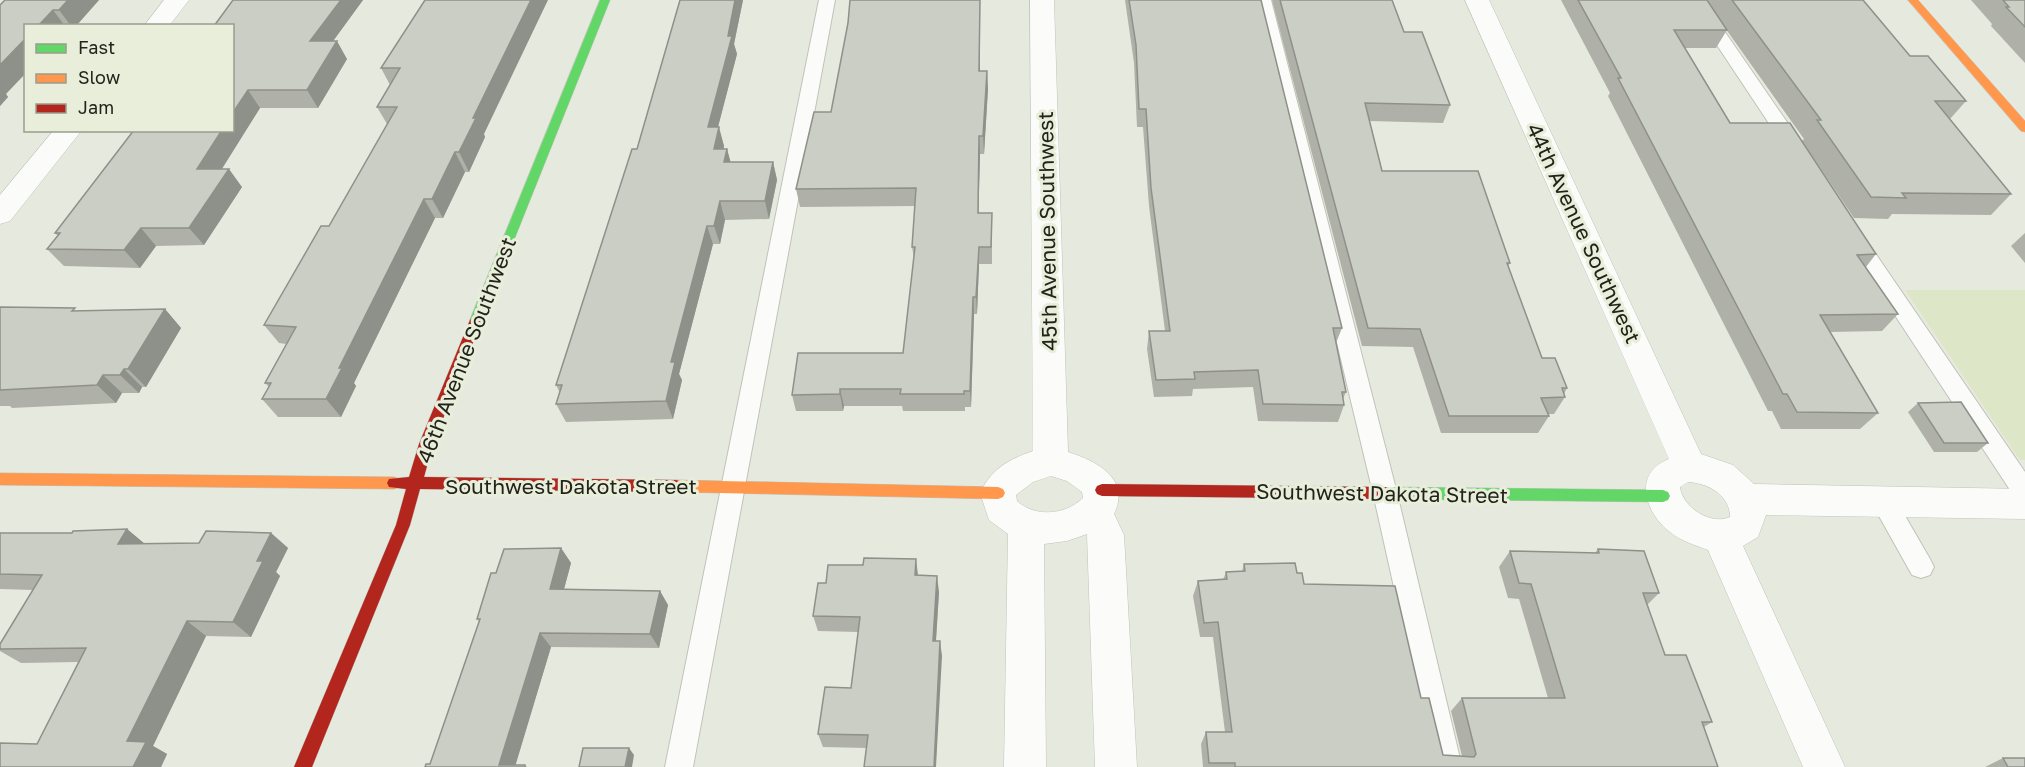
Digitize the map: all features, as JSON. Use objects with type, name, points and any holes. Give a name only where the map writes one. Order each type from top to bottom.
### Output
[{"type":"street","points":[[158,24],[177,0]]},
{"type":"street","name":"46th Avenue Southwest","points":[[303,767],[403,525],[426,444],[605,0]]},
{"type":"street","name":"45th Avenue Southwest","points":[[1042,0],[1051,462]]},
{"type":"street","name":"44th Avenue Southwest","points":[[1477,0],[1690,467]]},
{"type":"street","points":[[1913,0],[2025,128]]},
{"type":"street","points":[[0,213],[67,132]]},
{"type":"street","points":[[1098,500],[1071,525],[1035,528],[1012,520],[1001,509],[998,493],[1015,473],[1030,466],[1051,462],[1085,473],[1096,480],[1106,536],[1116,767]]},
{"type":"street","points":[[1690,467],[1701,468],[1723,477],[1745,499],[1749,515],[1746,525],[1738,532],[1720,536],[1700,532],[1675,516],[1663,496],[1662,484],[1666,476],[1675,469],[1690,467]]},
{"type":"street","name":"Southwest Dakota Street","points":[[0,478],[735,487],[998,493]]},
{"type":"street","name":"Southwest Dakota Street","points":[[1098,500],[1385,493],[1663,496]]},
{"type":"street","points":[[1745,499],[2025,504]]},
{"type":"street","points":[[1025,767],[1026,525]]},
{"type":"street","points":[[1720,536],[1824,767]]},
{"type":"lane","points":[[679,767],[735,487],[827,0]]},
{"type":"lane","points":[[1263,0],[1385,493],[1448,767]]},
{"type":"lane","points":[[1695,0],[1808,167]]},
{"type":"lane","points":[[1840,216],[2025,492]]},
{"type":"lane","points":[[1884,502],[1921,567]]},
{"type":"green space","points":[[1905,290],[2025,290],[2025,460],[2020,460]]},
{"type":"building","points":[[5,0],[68,0],[59,10],[53,10],[40,24],[24,24],[24,40],[0,65],[0,5]]},
{"type":"building","points":[[233,0],[341,0],[310,41],[337,41],[307,90],[248,90],[234,111],[234,24],[215,24]]},
{"type":"building","points":[[425,0],[531,0],[473,118],[476,118],[459,152],[455,152],[432,199],[424,199],[339,368],[342,368],[326,399],[262,399],[271,383],[265,383],[296,327],[264,325],[321,226],[329,226],[397,107],[377,107],[400,68],[381,68]]},
{"type":"building","points":[[680,0],[735,0],[728,36],[732,36],[708,127],[719,127],[714,149],[727,149],[724,162],[773,162],[765,201],[720,201],[714,226],[707,226],[671,362],[675,362],[666,401],[556,404],[562,385],[556,385],[632,149],[637,149]]},
{"type":"building","points":[[850,0],[980,0],[979,71],[987,71],[983,136],[979,136],[978,213],[992,213],[991,247],[979,247],[976,297],[973,297],[970,391],[964,391],[964,394],[900,394],[901,389],[840,389],[840,394],[792,395],[798,353],[903,353],[915,247],[912,247],[916,188],[796,189],[814,112],[831,112],[848,23]]},
{"type":"building","points":[[1129,0],[1261,0],[1342,328],[1333,328],[1346,392],[1342,392],[1344,405],[1263,404],[1258,370],[1194,372],[1195,379],[1156,380],[1149,331],[1170,331],[1151,188],[1146,109],[1139,109],[1136,45]]},
{"type":"building","points":[[1280,0],[1392,0],[1404,32],[1422,32],[1450,105],[1365,103],[1382,171],[1478,171],[1510,263],[1507,263],[1542,358],[1555,358],[1567,388],[1562,388],[1565,397],[1541,398],[1549,416],[1449,416],[1420,329],[1368,328]]},
{"type":"building","points":[[1578,0],[1707,0],[1727,30],[1674,30],[1730,123],[1790,123],[1876,254],[1857,255],[1898,314],[1820,315],[1878,413],[1797,412],[1787,394],[1783,394],[1618,78],[1621,78]]},
{"type":"building","points":[[1732,0],[1863,0],[1910,56],[1928,56],[1966,101],[1935,101],[2011,194],[1902,193],[1906,198],[1871,197],[1817,120],[1821,120]]},
{"type":"building","points":[[2003,0],[2025,0],[2025,27],[2006,7],[2009,7]]},
{"type":"building","points":[[132,132],[221,132],[197,169],[229,169],[189,228],[141,228],[124,250],[47,249],[60,233],[55,233]]},
{"type":"building","points":[[0,307],[75,308],[72,311],[165,309],[128,369],[124,369],[120,375],[103,375],[97,385],[0,390]]},
{"type":"building","points":[[1961,402],[1988,443],[1944,443],[1918,403]]},
{"type":"building","points":[[127,529],[118,544],[199,543],[206,531],[271,533],[257,561],[263,561],[233,622],[187,621],[127,741],[146,742],[133,767],[0,767],[0,743],[37,744],[86,648],[0,649],[0,644],[42,575],[0,574],[0,533],[72,533],[73,531]]},
{"type":"building","points":[[561,548],[550,589],[660,591],[650,634],[540,633],[499,765],[525,765],[525,767],[425,767],[426,764],[430,764],[480,619],[477,619],[491,573],[496,573],[504,549]]},
{"type":"building","points":[[1598,549],[1644,551],[1659,593],[1643,593],[1665,655],[1686,655],[1712,722],[1702,722],[1718,767],[1235,767],[1235,763],[1209,763],[1206,732],[1232,732],[1218,622],[1204,623],[1198,581],[1227,579],[1226,572],[1245,571],[1244,564],[1295,563],[1297,573],[1302,573],[1304,584],[1395,586],[1421,698],[1429,698],[1443,755],[1474,757],[1476,754],[1462,698],[1565,698],[1531,584],[1519,583],[1510,551],[1599,553]]},
{"type":"building","points":[[864,558],[916,559],[915,575],[937,576],[933,641],[940,641],[934,767],[864,767],[868,735],[818,734],[825,687],[851,688],[860,617],[813,616],[818,583],[826,583],[828,565],[863,565]]},
{"type":"building","points":[[583,748],[629,748],[625,767],[579,767]]},
{"type":"building","points":[[2003,758],[2025,758],[2025,767],[2008,767]]},
{"type":"traffic: fast","points":[[476,320],[605,0]]},
{"type":"traffic: fast","points":[[1385,493],[1663,496]]},
{"type":"traffic: slow","points":[[1913,0],[2025,128]]},
{"type":"traffic: slow","points":[[0,479],[394,483]]},
{"type":"traffic: slow","points":[[676,486],[998,493]]},
{"type":"traffic: jam","points":[[303,767],[403,525],[426,444],[476,320]]},
{"type":"traffic: jam","points":[[394,483],[676,486]]},
{"type":"traffic: jam","points":[[1102,490],[1385,493]]}]
